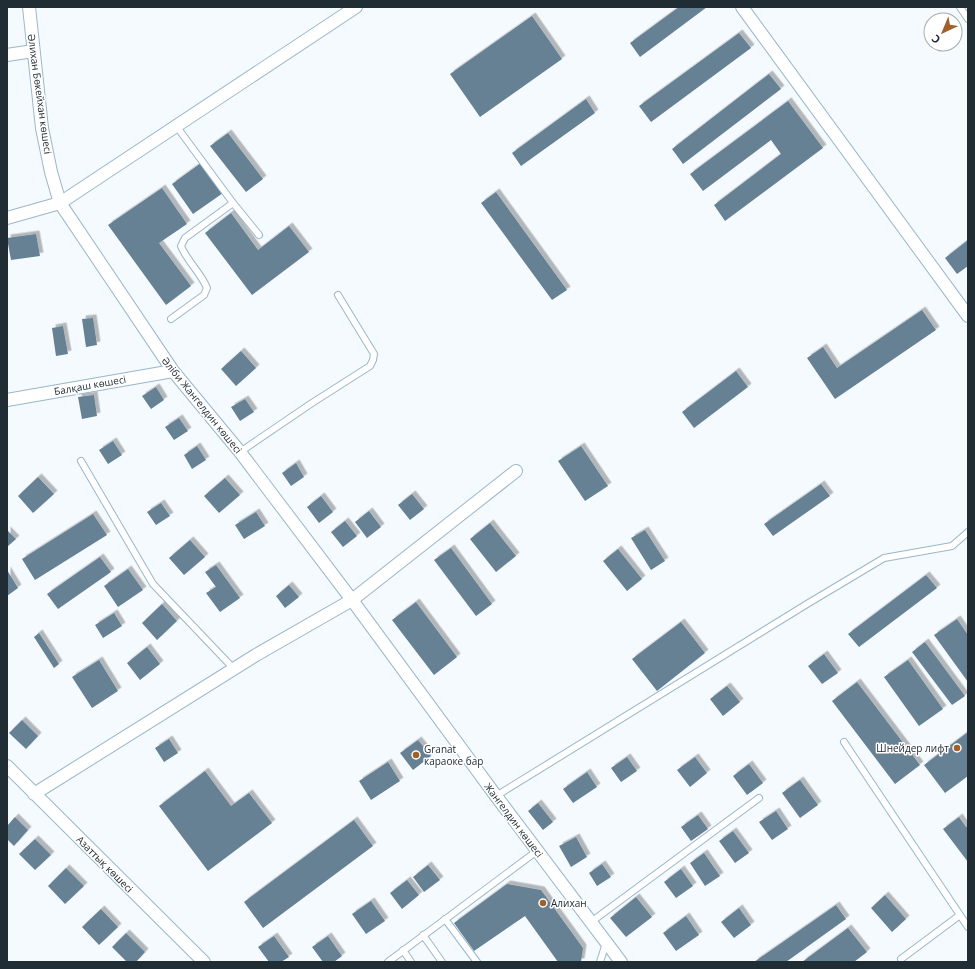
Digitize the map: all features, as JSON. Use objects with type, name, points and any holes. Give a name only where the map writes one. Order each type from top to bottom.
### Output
[{"type":"street","name":"Әлихан Бөкейхан көшесі","points":[[29,7],[42,128],[51,172],[60,203]]},
{"type":"street","points":[[7,218],[60,203],[177,127],[356,7]]},
{"type":"street","points":[[742,7],[968,316]]},
{"type":"street","points":[[7,55],[33,51]]},
{"type":"street","name":"Әліби Жангелдин көшесі","points":[[60,203],[173,371],[240,452],[352,600]]},
{"type":"street","name":"Балқаш көшесі","points":[[7,400],[173,371]]},
{"type":"street","points":[[34,794],[234,668],[352,600],[516,471]]},
{"type":"street","name":"Жангелдин көшесі","points":[[352,600],[496,796],[621,962]]},
{"type":"street","name":"Азаттық көшесі","points":[[7,766],[204,962]]},
{"type":"lane","points":[[960,7],[968,19]]},
{"type":"lane","points":[[177,127],[233,203],[259,235]]},
{"type":"lane","points":[[170,319],[204,295],[207,288],[205,282],[184,254],[181,246],[185,238],[233,203]]},
{"type":"lane","points":[[240,452],[370,366],[372,363],[374,354],[338,295]]},
{"type":"lane","points":[[81,460],[153,584],[234,668]]},
{"type":"lane","points":[[496,796],[800,608],[884,558],[952,546],[968,532]]},
{"type":"lane","points":[[844,742],[968,927]]},
{"type":"lane","points":[[591,922],[759,798]]},
{"type":"lane","points":[[388,962],[537,851]]},
{"type":"lane","points":[[901,959],[960,915]]},
{"type":"lane","points":[[445,919],[477,962]]},
{"type":"lane","points":[[423,935],[442,962]]},
{"type":"lane","points":[[600,962],[606,943]]},
{"type":"lane","points":[[403,950],[411,962]]},
{"type":"building","points":[[679,7],[707,7],[640,57],[630,43]]},
{"type":"building","points":[[532,16],[562,59],[480,117],[450,74]]},
{"type":"building","points":[[739,33],[751,48],[651,122],[639,106]]},
{"type":"building","points":[[769,74],[781,89],[683,164],[672,149]]},
{"type":"building","points":[[586,99],[595,113],[521,166],[512,153]]},
{"type":"building","points":[[788,101],[823,148],[725,221],[714,205],[781,154],[771,140],[703,191],[690,174]]},
{"type":"building","points":[[228,133],[263,179],[246,192],[210,146]]},
{"type":"building","points":[[201,163],[223,193],[193,214],[172,184]]},
{"type":"building","points":[[162,188],[187,224],[159,243],[191,286],[166,305],[108,225]]},
{"type":"building","points":[[496,192],[567,290],[552,300],[481,203]]},
{"type":"building","points":[[231,213],[258,250],[289,226],[309,252],[252,295],[205,233]]},
{"type":"building","points":[[36,234],[40,256],[11,260],[7,238]]},
{"type":"building","points":[[968,240],[968,266],[957,274],[945,258]]},
{"type":"building","points":[[922,310],[936,330],[835,399],[807,358],[823,347],[837,368]]},
{"type":"building","points":[[93,318],[97,345],[86,347],[82,319]]},
{"type":"building","points":[[63,326],[68,354],[56,356],[52,328]]},
{"type":"building","points":[[241,351],[256,368],[236,386],[221,369]]},
{"type":"building","points":[[736,371],[748,387],[694,428],[682,412]]},
{"type":"building","points":[[156,387],[164,400],[151,409],[142,396]]},
{"type":"building","points":[[94,395],[97,416],[82,419],[78,397]]},
{"type":"building","points":[[245,399],[254,412],[240,421],[231,407]]},
{"type":"building","points":[[179,418],[188,431],[174,440],[165,427]]},
{"type":"building","points":[[113,441],[122,455],[108,464],[99,450]]},
{"type":"building","points":[[197,446],[206,460],[192,469],[184,455]]},
{"type":"building","points":[[581,446],[608,486],[585,501],[558,461]]},
{"type":"building","points":[[296,463],[304,477],[291,486],[282,473]]},
{"type":"building","points":[[38,477],[54,494],[33,513],[18,496]]},
{"type":"building","points":[[225,478],[240,495],[219,513],[204,496]]},
{"type":"building","points":[[821,484],[830,496],[773,536],[764,524]]},
{"type":"building","points":[[412,494],[424,509],[410,520],[398,505]]},
{"type":"building","points":[[321,496],[333,512],[319,523],[307,507]]},
{"type":"building","points":[[161,503],[170,516],[156,525],[147,512]]},
{"type":"building","points":[[369,511],[381,527],[367,538],[355,522]]},
{"type":"building","points":[[256,512],[265,526],[244,539],[235,525]]},
{"type":"building","points":[[93,514],[107,535],[35,580],[22,559]]},
{"type":"building","points":[[345,521],[357,536],[343,547],[331,532]]},
{"type":"building","points":[[490,523],[516,556],[496,572],[470,539]]},
{"type":"building","points":[[7,530],[16,539],[7,547]]},
{"type":"building","points":[[645,530],[665,561],[651,570],[631,538]]},
{"type":"building","points":[[190,540],[205,557],[184,575],[169,558]]},
{"type":"building","points":[[451,548],[492,604],[476,616],[434,560]]},
{"type":"building","points":[[618,549],[642,579],[627,591],[603,561]]},
{"type":"building","points":[[100,557],[111,572],[58,609],[47,594]]},
{"type":"building","points":[[216,565],[240,598],[220,612],[206,593],[216,587],[205,572]]},
{"type":"building","points":[[128,569],[143,590],[118,607],[104,586]]},
{"type":"building","points":[[7,570],[18,588],[7,596]]},
{"type":"building","points":[[926,575],[937,588],[859,647],[848,634]]},
{"type":"building","points":[[289,585],[299,597],[285,608],[276,596]]},
{"type":"building","points":[[416,602],[457,657],[434,675],[392,620]]},
{"type":"building","points":[[162,604],[177,621],[157,640],[142,623]]},
{"type":"building","points":[[114,613],[122,626],[103,638],[95,625]]},
{"type":"building","points":[[957,619],[968,635],[968,682],[934,635]]},
{"type":"building","points":[[681,622],[705,653],[657,691],[632,659]]},
{"type":"building","points":[[39,633],[59,664],[54,668],[34,637]]},
{"type":"building","points":[[925,642],[965,696],[952,705],[912,652]]},
{"type":"building","points":[[147,647],[160,664],[140,680],[127,663]]},
{"type":"building","points":[[824,654],[838,673],[822,684],[808,666]]},
{"type":"building","points":[[99,660],[118,691],[92,708],[72,677]]},
{"type":"building","points":[[908,660],[943,709],[919,726],[884,677]]},
{"type":"building","points":[[857,682],[920,765],[895,784],[832,701]]},
{"type":"building","points":[[727,686],[740,702],[723,716],[710,699]]},
{"type":"building","points":[[22,720],[38,736],[26,749],[9,733]]},
{"type":"building","name":"Шнейдер лифт","points":[[968,732],[968,776],[945,793],[924,765]]},
{"type":"building","points":[[169,739],[178,753],[164,762],[155,748]]},
{"type":"building","name":"Granat караоке бар","points":[[418,740],[431,756],[413,770],[400,753]]},
{"type":"building","points":[[627,757],[637,771],[621,782],[611,768]]},
{"type":"building","points":[[695,757],[707,773],[690,787],[677,770]]},
{"type":"building","points":[[388,762],[400,781],[371,800],[359,781]]},
{"type":"building","points":[[749,764],[763,783],[747,795],[733,776]]},
{"type":"building","points":[[205,771],[231,806],[249,793],[272,823],[208,871],[159,806]]},
{"type":"building","points":[[587,772],[597,787],[573,803],[563,789]]},
{"type":"building","points":[[800,780],[818,805],[800,818],[782,793]]},
{"type":"building","points":[[538,803],[553,822],[543,830],[528,811]]},
{"type":"building","points":[[776,811],[788,829],[772,840],[759,822]]},
{"type":"building","points":[[698,815],[708,829],[691,841],[681,827]]},
{"type":"building","points":[[15,817],[28,830],[14,846],[7,839],[7,826]]},
{"type":"building","points":[[959,817],[966,827],[968,826],[968,862],[943,829]]},
{"type":"building","points":[[354,820],[373,846],[263,928],[244,902]]},
{"type":"building","points":[[733,831],[749,853],[735,863],[719,841]]},
{"type":"building","points":[[576,837],[587,857],[571,867],[559,846]]},
{"type":"building","points":[[35,839],[51,855],[35,870],[19,854]]},
{"type":"building","points":[[704,853],[720,876],[705,886],[690,863]]},
{"type":"building","points":[[602,864],[611,877],[597,886],[589,873]]},
{"type":"building","points":[[428,865],[440,880],[424,892],[413,877]]},
{"type":"building","points":[[66,868],[84,886],[65,904],[48,886]]},
{"type":"building","points":[[681,869],[693,886],[676,898],[664,882]]},
{"type":"building","points":[[407,880],[419,895],[402,909],[390,893]]},
{"type":"building","points":[[507,884],[541,890],[583,948],[581,962],[558,962],[525,916],[474,951],[454,923]]},
{"type":"building","points":[[885,895],[906,919],[892,932],[871,908]]},
{"type":"building","points":[[636,897],[652,917],[626,937],[610,918]]},
{"type":"building","points":[[371,901],[385,921],[366,934],[352,914]]},
{"type":"building","points":[[836,905],[846,919],[786,962],[754,962]]},
{"type":"building","points":[[739,908],[751,925],[734,938],[721,922]]},
{"type":"building","points":[[101,909],[118,927],[99,945],[82,927]]},
{"type":"building","points":[[686,916],[699,935],[676,951],[663,933]]},
{"type":"building","points":[[848,928],[867,952],[854,962],[802,962]]},
{"type":"building","points":[[126,933],[145,952],[136,962],[127,962],[112,947]]},
{"type":"building","points":[[274,936],[289,957],[281,962],[269,962],[258,947]]},
{"type":"building","points":[[328,936],[342,956],[334,962],[323,962],[312,947]]},
{"type":"place","name":"Шнейдер лифт","points":[[957,748]]},
{"type":"place","name":"Granat караоке бар","points":[[416,755]]},
{"type":"place","name":"Алихан","points":[[543,903]]}]
